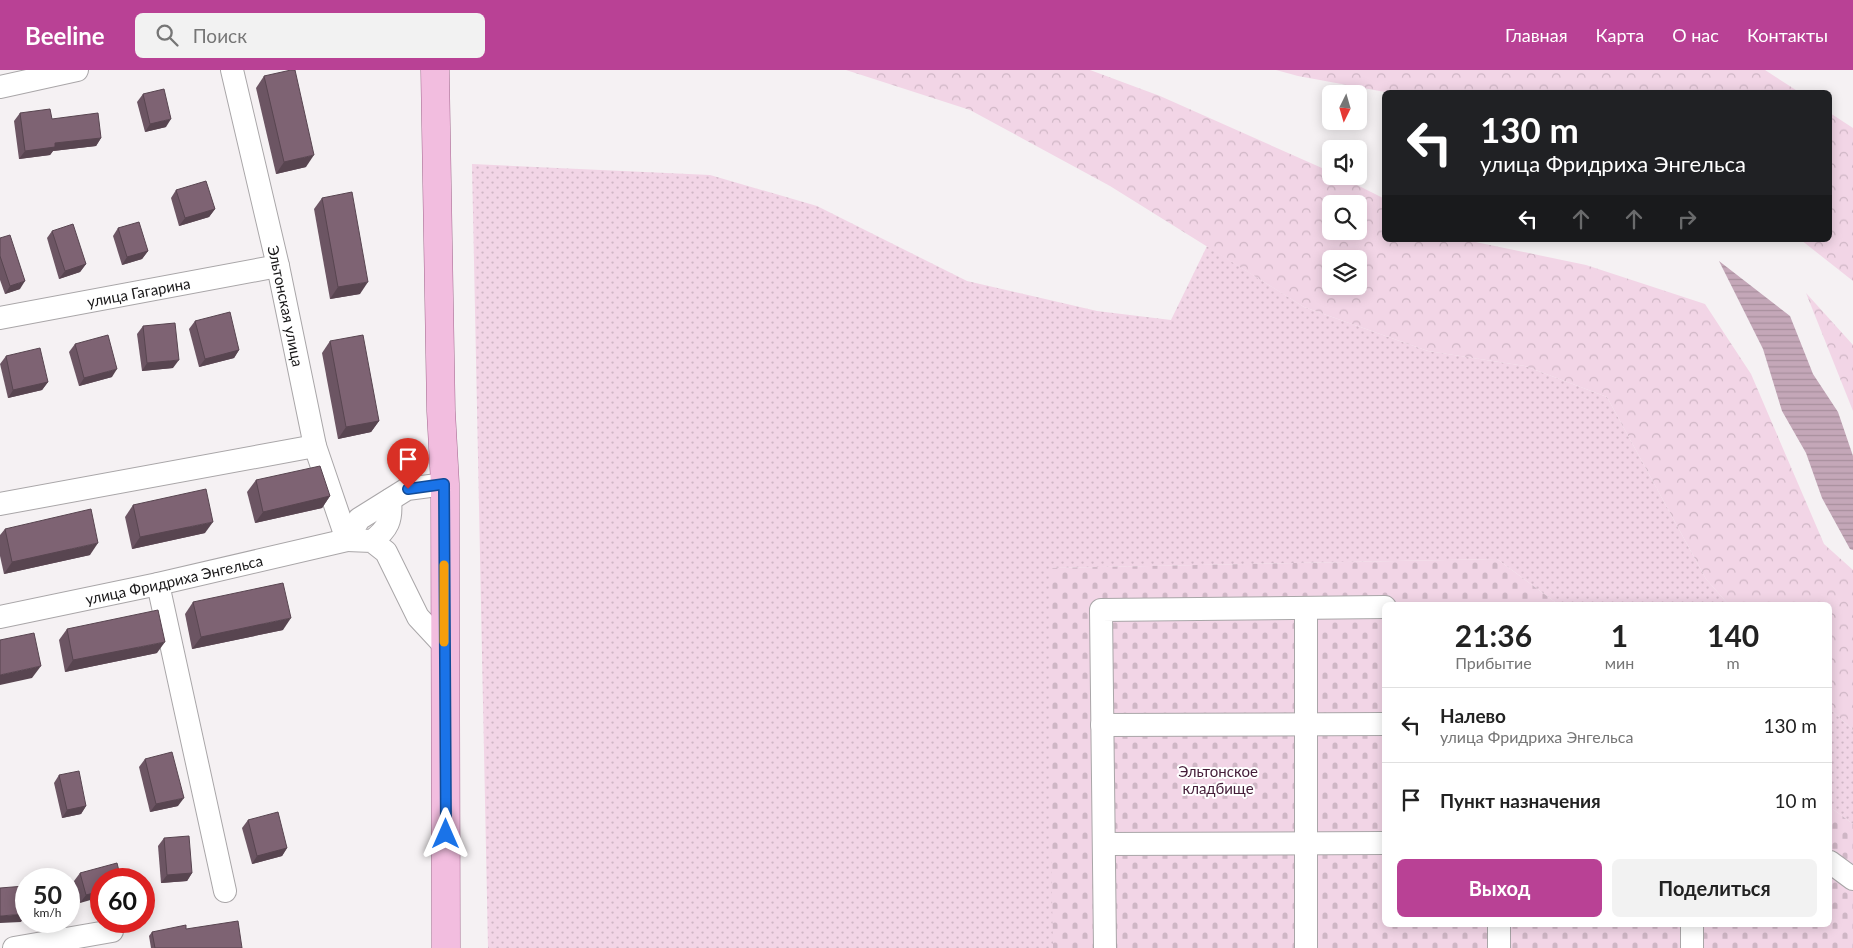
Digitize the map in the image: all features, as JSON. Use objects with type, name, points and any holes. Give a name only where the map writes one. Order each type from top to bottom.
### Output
[{"type":"main road","points":[[435,70],[444,484],[446,948]]},
{"type":"street","points":[[0,87],[77,70]]},
{"type":"street","name":"Эльтонская улица","points":[[232,70],[278,266],[315,446],[347,540]]},
{"type":"street","name":"улица Гагарина","points":[[0,318],[278,266]]},
{"type":"street","points":[[0,504],[315,446]]},
{"type":"street","points":[[347,540],[359,519],[408,489],[444,484]]},
{"type":"street","points":[[390,500],[391,512],[389,522],[383,532],[372,541],[386,552],[418,617],[444,645]]},
{"type":"street","name":"улица Фридриха Энгельса","points":[[0,617],[158,584],[347,540],[372,541]]},
{"type":"street","points":[[158,584],[225,891]]},
{"type":"street","points":[[1105,948],[1101,610],[1382,606]]},
{"type":"street","points":[[1306,608],[1306,948]]},
{"type":"street","points":[[1102,725],[1382,724]]},
{"type":"street","points":[[1104,844],[1382,842]]},
{"type":"street","points":[[1832,863],[1853,879]]},
{"type":"street","points":[[1499,927],[1499,948]]},
{"type":"street","points":[[1692,927],[1692,948]]},
{"type":"street","points":[[14,948],[100,933]]},
{"type":"green space","points":[[846,70],[1090,70],[1160,96],[1322,168],[1322,185],[1357,185],[1382,198],[1382,242],[1476,242],[1586,265],[1705,304],[1751,374],[1824,544],[1853,570],[1853,730],[1832,711],[1832,602],[1726,602],[1706,579],[1607,397],[1525,366],[1428,351],[1304,307],[1110,186],[970,110]]},
{"type":"green space","points":[[1276,70],[1765,70],[1796,90],[1382,91],[1368,89],[1368,85],[1347,85]]},
{"type":"green space","points":[[1832,114],[1853,128],[1853,281],[1804,242],[1832,242]]},
{"type":"green space","points":[[472,164],[710,175],[817,206],[967,281],[1097,311],[1171,320],[1207,246],[1304,307],[1428,351],[1525,366],[1607,397],[1706,579],[1726,602],[1555,602],[1497,559],[1051,568],[1056,948],[488,948]]},
{"type":"green space","points":[[1806,293],[1853,345],[1853,411]]},
{"type":"green space","name":"Эльтонское кладбище","points":[[1497,559],[1555,602],[1382,602],[1382,927],[1832,927],[1832,808],[1853,824],[1853,948],[1053,948],[1050,798],[1051,568]]},
{"type":"green space","points":[[1832,711],[1853,730],[1853,824],[1832,808]]},
{"type":"shaded area","points":[[1719,261],[1790,316],[1813,374],[1838,412],[1853,456],[1853,550],[1850,549],[1822,498],[1806,453],[1782,411],[1763,349]]},
{"type":"building","points":[[295,70],[314,155],[284,162],[264,76]]},
{"type":"building","points":[[164,89],[171,119],[150,124],[143,94]]},
{"type":"building","points":[[50,109],[52,119],[98,113],[101,138],[55,143],[55,147],[25,151],[20,113]]},
{"type":"building","points":[[206,181],[215,209],[185,218],[176,190]]},
{"type":"building","points":[[352,192],[368,282],[338,287],[322,198]]},
{"type":"building","points":[[139,222],[148,251],[127,257],[118,228]]},
{"type":"building","points":[[73,224],[86,264],[65,271],[52,231]]},
{"type":"building","points":[[10,235],[25,281],[10,286],[0,256],[0,238]]},
{"type":"building","points":[[230,312],[239,350],[205,359],[195,321]]},
{"type":"building","points":[[175,323],[179,360],[147,363],[143,326]]},
{"type":"building","points":[[108,335],[117,369],[84,378],[75,344]]},
{"type":"building","points":[[363,335],[379,421],[346,427],[330,341]]},
{"type":"building","points":[[40,348],[48,382],[13,390],[6,356]]},
{"type":"building","points":[[320,466],[330,496],[263,512],[256,480]]},
{"type":"building","points":[[206,489],[213,522],[140,537],[133,505]]},
{"type":"building","points":[[91,509],[98,543],[12,562],[5,529]]},
{"type":"building","points":[[283,583],[291,618],[201,637],[193,602]]},
{"type":"building","points":[[158,610],[165,642],[73,660],[67,629]]},
{"type":"building","points":[[34,633],[41,666],[0,675],[0,640]]},
{"type":"building","points":[[172,752],[184,798],[156,804],[145,759]]},
{"type":"building","points":[[79,771],[86,806],[67,810],[59,775]]},
{"type":"building","points":[[278,812],[287,848],[257,856],[248,820]]},
{"type":"building","points":[[189,836],[192,873],[167,875],[164,838]]},
{"type":"building","points":[[117,863],[118,868],[98,868]]},
{"type":"building","points":[[90,870],[90,894],[86,895],[80,873]]},
{"type":"building","points":[[15,887],[15,915],[0,916],[0,888]]},
{"type":"building","points":[[238,921],[242,948],[155,948],[152,933],[186,925],[186,929]]},
{"type":"slow traffic","points":[[444,565],[444,642]]},
{"type":"route","points":[[408,489],[444,484],[446,834]]}]
